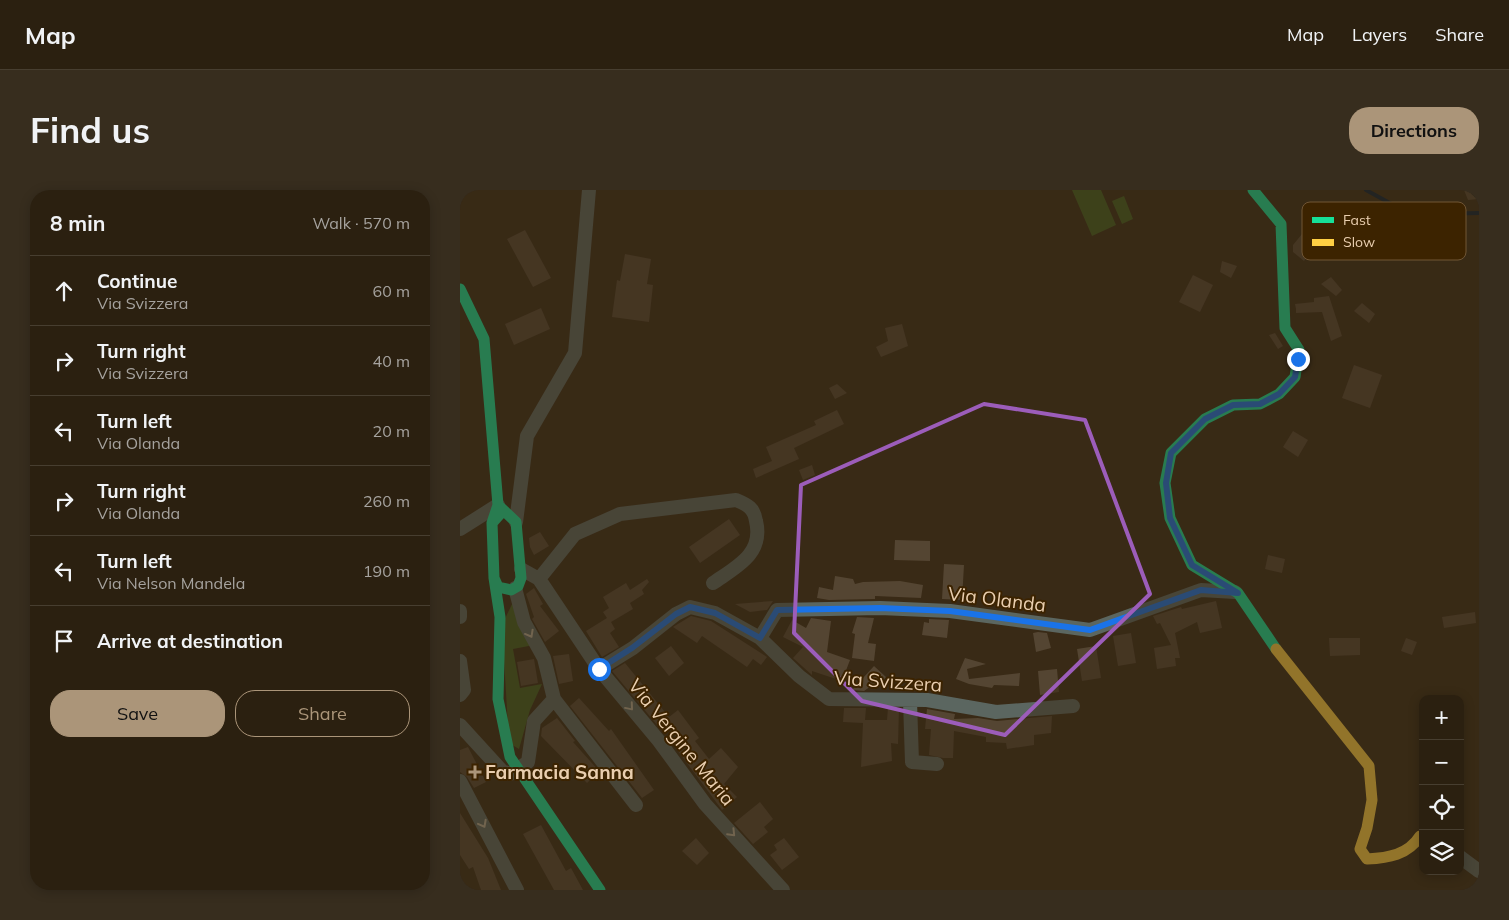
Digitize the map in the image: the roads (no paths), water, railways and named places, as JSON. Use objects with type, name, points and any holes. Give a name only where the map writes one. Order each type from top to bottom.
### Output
[{"type":"street","points":[[589,190],[576,353],[527,436],[507,514],[492,529],[494,578],[500,617],[498,699],[510,757],[600,890]]},
{"type":"street","points":[[1253,190],[1281,224],[1285,328],[1299,350],[1295,377],[1279,394],[1260,404],[1233,405],[1205,419],[1171,453],[1166,483],[1170,518],[1192,565],[1238,593],[1268,639],[1369,766],[1372,800],[1360,849],[1367,859],[1392,857],[1416,845],[1419,838]]},
{"type":"street","points":[[460,289],[484,338],[507,514],[521,569],[521,581],[514,588],[500,617]]},
{"type":"street","points":[[539,579],[575,534],[620,514],[736,500],[748,504],[754,512],[758,530],[757,544],[751,553],[713,583]]},
{"type":"street","points":[[466,526],[507,514]]},
{"type":"street","points":[[466,526],[492,529]]},
{"type":"street","name":"Via Vergine Maria","points":[[521,569],[539,579],[599,669],[659,741],[705,804],[783,890]]},
{"type":"street","points":[[494,578],[501,589],[514,588]]},
{"type":"street","points":[[514,588],[524,622],[544,658],[554,699],[636,804]]},
{"type":"street","name":"Via Olanda","points":[[760,638],[777,610],[880,608],[950,611],[1090,630],[1201,590],[1238,593]]},
{"type":"street","name":"Via Svizzera","points":[[599,669],[632,648],[676,614],[690,607],[715,613],[760,638],[799,676],[829,699],[928,700],[996,712],[1073,706]]},
{"type":"street","points":[[460,611],[460,617]]},
{"type":"street","points":[[460,661],[464,690],[460,695]]},
{"type":"street","points":[[461,727],[502,771],[510,774],[519,770],[528,762],[534,721],[554,699]]},
{"type":"street","points":[[910,701],[912,762],[937,764]]},
{"type":"street","points":[[460,781],[517,890]]},
{"type":"street","points":[[1464,861],[1479,870]]},
{"type":"waterway","points":[[1366,190],[1388,202]]},
{"type":"waterway","points":[[1466,213],[1479,213]]},
{"type":"place","name":"Farmacia Sanna","points":[[475,772]]}]
